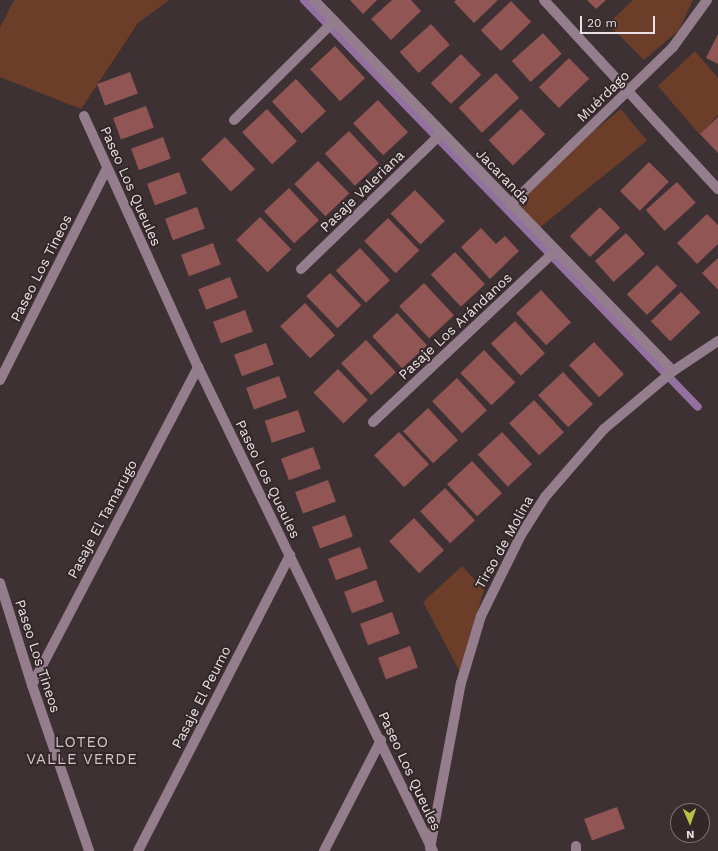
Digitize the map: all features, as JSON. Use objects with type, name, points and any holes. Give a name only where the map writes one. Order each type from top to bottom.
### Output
[{"type":"street","name":"Jacaranda","points":[[314,0],[510,205],[556,250],[673,371]]},
{"type":"street","points":[[544,0],[718,189]]},
{"type":"street","name":"Muérdago","points":[[510,205],[674,47],[707,0]]},
{"type":"street","points":[[234,120],[334,21]]},
{"type":"street","name":"Paseo Los Queules","points":[[84,116],[198,367],[381,740],[431,850]]},
{"type":"street","name":"Pasaje Valeriana","points":[[302,269],[442,133]]},
{"type":"street","name":"Paseo Los Tineos","points":[[0,380],[107,168]]},
{"type":"street","name":"Pasaje Los Arándanos","points":[[373,422],[556,250]]},
{"type":"street","name":"Tirso de Molina","points":[[431,850],[461,683],[481,616],[499,575],[541,503],[573,462],[604,429],[673,371],[718,341]]},
{"type":"street","name":"Pasaje El Tamarugo","points":[[32,685],[198,367]]},
{"type":"street","name":"Pasaje El Peumo","points":[[138,851],[290,555]]},
{"type":"street","name":"Paseo Los Tineos","points":[[0,583],[32,685],[89,851]]},
{"type":"street","points":[[324,851],[381,740]]},
{"type":"shaded area","points":[[14,0],[169,0],[138,23],[81,109],[0,77],[0,28]]},
{"type":"shaded area","points":[[633,0],[693,0],[679,30],[644,60],[608,24]]},
{"type":"shaded area","points":[[695,51],[718,78],[718,115],[700,135],[658,86]]},
{"type":"shaded area","points":[[621,109],[647,141],[539,228],[513,196]]},
{"type":"shaded area","points":[[462,566],[484,590],[460,672],[423,602]]},
{"type":"building","points":[[350,0],[377,0],[363,14]]},
{"type":"building","points":[[392,0],[411,0],[421,11],[391,40],[371,19]]},
{"type":"building","points":[[456,0],[498,0],[474,23],[454,2]]},
{"type":"building","points":[[587,0],[606,0],[596,9]]},
{"type":"building","points":[[511,1],[531,22],[501,51],[481,30]]},
{"type":"building","points":[[431,24],[450,45],[419,73],[400,52]]},
{"type":"building","points":[[543,33],[562,54],[531,82],[512,61]]},
{"type":"building","points":[[718,34],[718,64],[706,58]]},
{"type":"building","points":[[335,46],[365,78],[340,101],[310,69]]},
{"type":"building","points":[[461,54],[481,75],[451,104],[431,83]]},
{"type":"building","points":[[569,58],[589,79],[559,108],[539,87]]},
{"type":"building","points":[[130,72],[138,94],[105,106],[97,84]]},
{"type":"building","points":[[496,73],[519,98],[482,133],[459,108]]},
{"type":"building","points":[[296,79],[326,111],[302,134],[272,102]]},
{"type":"building","points":[[378,100],[408,132],[383,155],[353,123]]},
{"type":"building","points":[[146,106],[154,128],[121,140],[113,118]]},
{"type":"building","points":[[267,109],[297,141],[272,164],[242,132]]},
{"type":"building","points":[[521,109],[545,134],[513,165],[489,140]]},
{"type":"building","points":[[718,117],[718,153],[700,134]]},
{"type":"building","points":[[349,131],[379,163],[355,186],[325,154]]},
{"type":"building","points":[[163,137],[171,159],[139,170],[131,149]]},
{"type":"building","points":[[225,137],[255,169],[231,192],[201,160]]},
{"type":"building","points":[[318,161],[349,193],[326,216],[294,184]]},
{"type":"building","points":[[649,162],[669,182],[640,211],[620,191]]},
{"type":"building","points":[[179,172],[187,194],[155,205],[147,184]]},
{"type":"building","points":[[677,182],[696,203],[665,231],[646,210]]},
{"type":"building","points":[[289,188],[319,220],[294,243],[264,211]]},
{"type":"building","points":[[415,190],[445,221],[420,245],[391,214]]},
{"type":"building","points":[[197,207],[205,229],[173,240],[165,219]]},
{"type":"building","points":[[600,207],[620,228],[590,257],[570,236]]},
{"type":"building","points":[[707,214],[718,225],[718,244],[697,264],[677,243]]},
{"type":"building","points":[[260,217],[291,249],[268,272],[236,240]]},
{"type":"building","points":[[388,218],[419,250],[396,273],[364,241]]},
{"type":"building","points":[[481,228],[496,244],[505,236],[519,251],[490,279],[461,247]]},
{"type":"building","points":[[626,233],[645,254],[614,282],[595,261]]},
{"type":"building","points":[[213,243],[221,265],[189,276],[181,255]]},
{"type":"building","points":[[360,248],[390,280],[366,303],[336,271]]},
{"type":"building","points":[[455,252],[485,284],[461,307],[431,275]]},
{"type":"building","points":[[718,258],[718,290],[702,273]]},
{"type":"building","points":[[657,265],[677,286],[647,315],[627,294]]},
{"type":"building","points":[[330,273],[361,305],[338,328],[306,296]]},
{"type":"building","points":[[230,277],[238,298],[206,310],[198,289]]},
{"type":"building","points":[[424,283],[454,315],[429,338],[399,306]]},
{"type":"building","points":[[541,290],[571,322],[546,345],[516,313]]},
{"type":"building","points":[[681,292],[700,312],[670,341],[651,321]]},
{"type":"building","points":[[305,303],[335,335],[310,358],[280,326]]},
{"type":"building","points":[[245,310],[253,332],[221,343],[213,322]]},
{"type":"building","points":[[397,313],[427,345],[402,368],[372,336]]},
{"type":"building","points":[[515,321],[545,353],[521,376],[491,344]]},
{"type":"building","points":[[366,340],[396,372],[371,395],[341,363]]},
{"type":"building","points":[[594,342],[624,374],[599,397],[569,365]]},
{"type":"building","points":[[266,343],[274,365],[242,376],[234,355]]},
{"type":"building","points":[[484,350],[515,382],[492,405],[460,373]]},
{"type":"building","points":[[338,369],[368,400],[343,424],[314,393]]},
{"type":"building","points":[[563,372],[593,404],[568,427],[538,395]]},
{"type":"building","points":[[279,376],[287,398],[254,410],[246,388]]},
{"type":"building","points":[[457,378],[487,410],[462,433],[432,401]]},
{"type":"building","points":[[534,400],[564,432],[539,455],[509,423]]},
{"type":"building","points":[[428,408],[458,440],[433,463],[403,431]]},
{"type":"building","points":[[298,410],[305,432],[272,443],[265,421]]},
{"type":"building","points":[[399,432],[429,464],[404,487],[374,455]]},
{"type":"building","points":[[502,432],[532,464],[508,487],[478,455]]},
{"type":"building","points":[[313,447],[321,469],[289,480],[281,459]]},
{"type":"building","points":[[472,461],[502,493],[477,516],[447,484]]},
{"type":"building","points":[[328,480],[336,502],[303,514],[295,492]]},
{"type":"building","points":[[445,488],[475,520],[450,543],[420,511]]},
{"type":"building","points":[[345,515],[353,537],[320,549],[312,527]]},
{"type":"building","points":[[414,518],[444,550],[419,573],[389,541]]},
{"type":"building","points":[[360,547],[368,569],[336,580],[328,559]]},
{"type":"building","points":[[376,580],[384,602],[352,613],[344,592]]},
{"type":"building","points":[[392,612],[400,634],[368,645],[360,624]]},
{"type":"building","points":[[410,646],[418,668],[386,679],[378,658]]},
{"type":"building","points":[[617,807],[625,829],[592,841],[584,819]]},
{"type":"waterway","points":[[304,0],[698,407]]},
{"type":"district","name":"LOTEO VALLE VERDE","points":[[82,750]]}]
